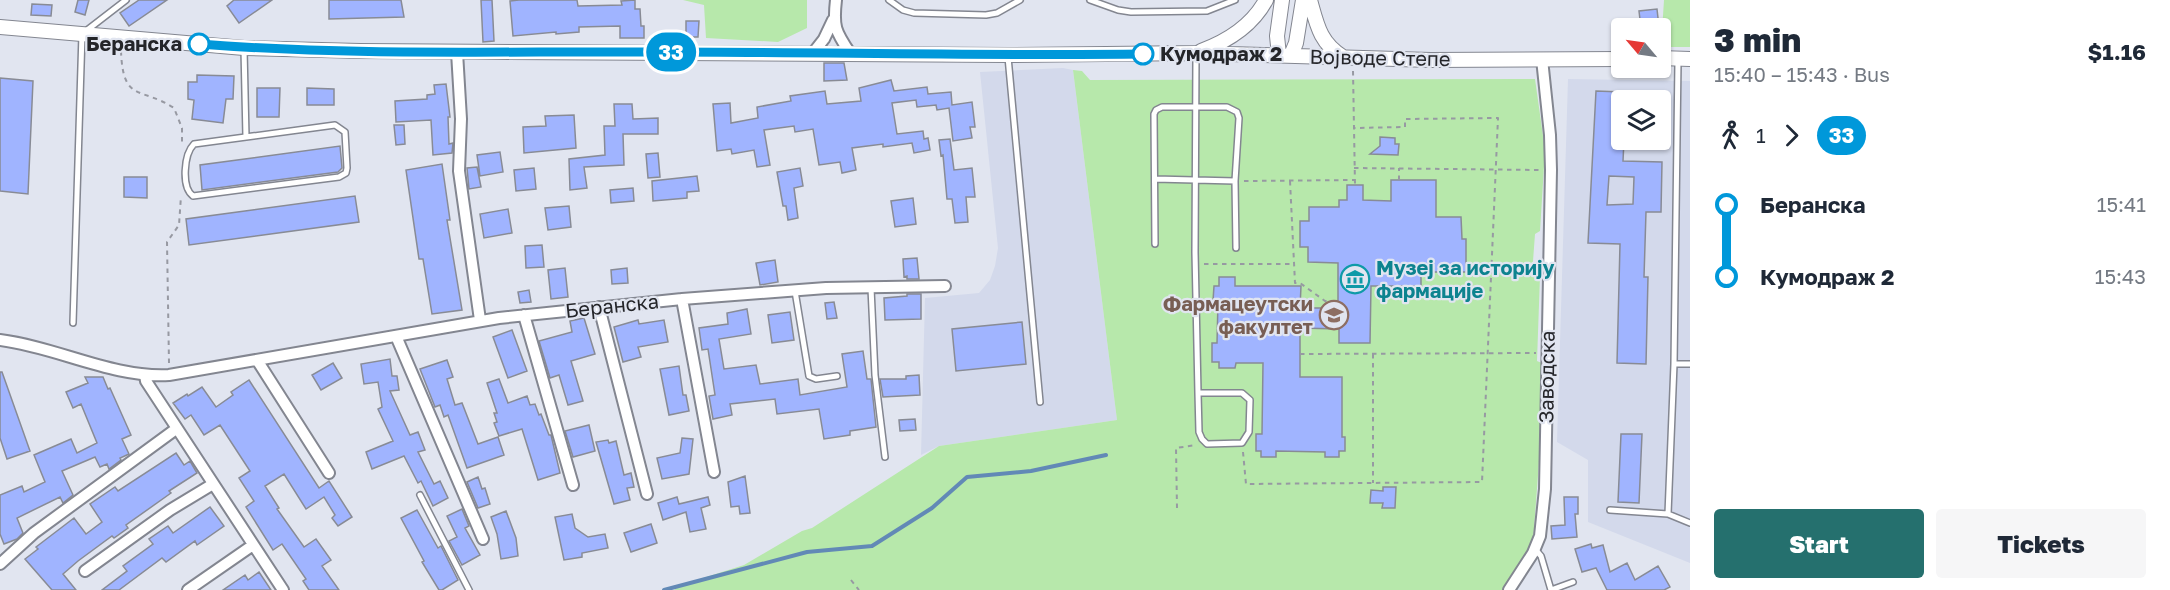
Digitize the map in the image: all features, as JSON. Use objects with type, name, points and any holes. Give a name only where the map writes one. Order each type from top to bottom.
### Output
[{"type":"street","points":[[813,53],[827,34],[833,20],[836,0]]},
{"type":"street","points":[[1196,53],[1238,33],[1266,0]]},
{"type":"street","points":[[1282,0],[1276,36],[1285,55],[1296,43],[1303,0]]},
{"type":"street","points":[[1310,0],[1326,44],[1349,58]]},
{"type":"street","points":[[833,20],[850,53]]},
{"type":"street","name":"Војводе Степе","points":[[0,27],[244,48],[457,52],[1008,55],[1196,53],[1349,58],[1611,59]]},
{"type":"street","points":[[457,52],[461,119],[459,171],[480,320]]},
{"type":"street","name":"Заводска","points":[[1509,590],[1535,549],[1542,531],[1545,489],[1551,170],[1550,124],[1542,59]]},
{"type":"street","name":"Беранска","points":[[0,340],[37,346],[145,375],[169,375],[480,320],[682,299],[826,288],[945,286]]},
{"type":"street","points":[[682,299],[714,472]]},
{"type":"street","points":[[599,307],[647,494]]},
{"type":"street","points":[[524,315],[573,485]]},
{"type":"street","points":[[396,336],[483,539]]},
{"type":"street","points":[[257,360],[329,473]]},
{"type":"street","points":[[145,375],[148,385],[176,429],[283,590]]},
{"type":"street","points":[[0,564],[34,533],[176,429]]},
{"type":"street","points":[[85,571],[170,510],[213,484]]},
{"type":"street","points":[[188,590],[253,545]]},
{"type":"lane","points":[[73,323],[82,34],[126,0]]},
{"type":"lane","points":[[889,0],[903,10],[914,13],[986,15],[997,13],[1020,0]]},
{"type":"lane","points":[[1090,0],[1131,12],[1207,11],[1234,0]]},
{"type":"lane","points":[[244,48],[246,137]]},
{"type":"lane","points":[[1196,53],[1195,264],[1198,393],[1199,432],[1207,444],[1242,443],[1250,432],[1250,400],[1247,396],[1242,393],[1198,393]]},
{"type":"lane","points":[[1008,55],[1040,402]]},
{"type":"lane","points":[[1668,514],[1684,58]]},
{"type":"lane","points":[[1155,244],[1153,120],[1156,110],[1162,107],[1227,107],[1237,112],[1236,248]]},
{"type":"lane","points":[[335,125],[345,132],[346,173],[339,177],[193,196],[190,194],[186,187],[190,148],[194,144],[246,137],[335,125]]},
{"type":"lane","points":[[1155,179],[1235,181]]},
{"type":"lane","points":[[871,288],[875,375],[885,457]]},
{"type":"lane","points":[[795,291],[809,376],[816,379],[837,376]]},
{"type":"lane","points":[[1674,364],[1690,364]]},
{"type":"lane","points":[[420,495],[469,590]]},
{"type":"lane","points":[[1610,510],[1668,514],[1690,523]]},
{"type":"lane","points":[[1535,549],[1541,556],[1551,590],[1573,582]]},
{"type":"path","points":[[121,49],[123,77],[128,87],[174,108],[182,128],[182,149]]},
{"type":"path","points":[[1349,58],[1355,185]]},
{"type":"path","points":[[1242,443],[1246,484],[1482,482],[1498,118],[1405,119],[1405,127],[1354,128]]},
{"type":"path","points":[[1354,168],[1551,170]]},
{"type":"path","points":[[1399,168],[1399,180]]},
{"type":"path","points":[[1235,181],[1355,180]]},
{"type":"path","points":[[1290,181],[1295,283],[1300,283],[1325,302],[1338,302]]},
{"type":"path","points":[[169,375],[167,242],[179,225],[182,192]]},
{"type":"path","points":[[1195,264],[1294,264]]},
{"type":"path","points":[[1300,354],[1547,353]]},
{"type":"path","points":[[1373,354],[1373,483]]},
{"type":"path","points":[[1178,508],[1176,448],[1207,444]]},
{"type":"path","points":[[851,580],[859,590]]},
{"type":"shaded area","points":[[1063,68],[1073,70],[1117,420],[939,446],[921,455],[925,298],[979,293],[990,280],[998,248],[980,72]]},
{"type":"shaded area","points":[[1568,79],[1690,81],[1690,563],[1588,522],[1588,460],[1557,442]]},
{"type":"green space","points":[[683,0],[807,0],[807,28],[778,42],[706,38],[704,5]]},
{"type":"green space","points":[[1664,0],[1690,0],[1690,47],[1671,47],[1671,18],[1663,18]]},
{"type":"green space","name":"Фармацеутски факултет","points":[[1073,70],[1082,71],[1090,80],[1535,79],[1545,150],[1540,231],[1535,234],[1532,275],[1540,276],[1537,361],[1544,364],[1541,435],[1533,542],[1504,590],[674,590],[681,585],[744,565],[802,531],[812,528],[939,446],[1117,420]]},
{"type":"building","points":[[78,0],[89,0],[85,15],[75,12]]},
{"type":"building","points":[[139,0],[167,0],[129,26],[120,13]]},
{"type":"building","points":[[234,0],[272,0],[239,23],[227,6]]},
{"type":"building","points":[[329,0],[401,0],[404,17],[329,19]]},
{"type":"building","points":[[481,0],[492,0],[494,41],[483,42]]},
{"type":"building","points":[[577,0],[578,6],[622,5],[621,1],[635,0],[635,9],[640,9],[644,38],[620,38],[620,26],[579,27],[579,32],[513,36],[510,1]]},
{"type":"building","points":[[32,4],[52,5],[51,16],[31,15]]},
{"type":"building","points":[[1657,9],[1658,18],[1640,18],[1639,11]]},
{"type":"building","points":[[686,21],[699,21],[698,37],[686,37]]},
{"type":"building","points":[[824,63],[844,63],[847,80],[824,81]]},
{"type":"building","points":[[197,75],[234,76],[233,99],[226,99],[223,123],[192,119],[194,100],[188,99],[188,82],[197,82]]},
{"type":"building","points":[[0,78],[33,81],[28,194],[0,191]]},
{"type":"building","points":[[891,80],[894,91],[927,87],[928,94],[951,92],[952,105],[972,102],[975,127],[970,127],[972,138],[953,141],[949,108],[937,110],[936,105],[917,107],[916,100],[892,103],[897,134],[923,131],[924,139],[928,138],[930,150],[914,153],[912,143],[852,148],[856,170],[842,173],[840,162],[819,165],[813,129],[795,132],[794,126],[764,130],[770,165],[757,167],[754,150],[732,154],[731,149],[717,151],[713,104],[730,103],[731,123],[758,118],[757,107],[791,101],[790,96],[825,91],[827,104],[861,101],[859,88]]},
{"type":"building","points":[[446,84],[450,117],[448,117],[449,144],[453,143],[452,153],[433,155],[431,120],[396,122],[395,101],[427,99],[427,95],[435,94],[434,85]]},
{"type":"building","points":[[257,88],[280,88],[279,117],[257,117]]},
{"type":"building","points":[[307,88],[334,89],[334,105],[307,105]]},
{"type":"building","points":[[1596,91],[1611,92],[1611,150],[1624,150],[1623,161],[1662,162],[1661,212],[1646,212],[1644,277],[1648,277],[1646,364],[1617,363],[1620,244],[1588,243]],"holes":[[[1609,176],[1634,177],[1633,204],[1607,205]]]},
{"type":"building","points":[[614,104],[632,104],[633,119],[658,118],[658,134],[623,134],[624,165],[584,167],[587,188],[570,190],[569,159],[605,155],[604,126],[615,126]]},
{"type":"building","points":[[574,115],[576,148],[524,153],[523,127],[546,126],[545,116]]},
{"type":"building","points":[[394,125],[404,125],[405,144],[396,145]]},
{"type":"building","points":[[1380,137],[1395,138],[1395,144],[1399,144],[1398,155],[1370,154],[1380,146]]},
{"type":"building","points":[[950,139],[954,170],[972,168],[975,197],[966,197],[968,222],[955,223],[952,199],[947,199],[943,155],[941,156],[939,140]]},
{"type":"building","points":[[340,146],[342,168],[338,172],[202,190],[200,165]]},
{"type":"building","points":[[500,152],[503,172],[480,176],[477,155]]},
{"type":"building","points":[[658,153],[660,177],[648,178],[646,154]]},
{"type":"building","points":[[442,164],[450,220],[447,220],[462,310],[432,314],[423,259],[419,259],[406,170]]},
{"type":"building","points":[[477,167],[481,187],[469,189],[467,168]]},
{"type":"building","points":[[534,168],[536,189],[516,191],[514,170]]},
{"type":"building","points":[[800,168],[803,186],[794,188],[798,218],[788,220],[777,172]]},
{"type":"building","points":[[697,176],[699,191],[687,192],[687,198],[653,201],[652,181]]},
{"type":"building","points":[[124,177],[147,177],[147,198],[124,197]]},
{"type":"building","points":[[1391,180],[1436,180],[1436,217],[1461,217],[1462,239],[1466,239],[1466,272],[1421,272],[1421,286],[1371,286],[1370,343],[1339,343],[1339,329],[1300,328],[1300,377],[1342,377],[1342,437],[1345,437],[1345,451],[1339,451],[1339,457],[1325,457],[1325,452],[1276,451],[1276,457],[1261,457],[1261,451],[1256,451],[1256,434],[1262,434],[1263,363],[1236,363],[1235,368],[1219,368],[1219,362],[1212,362],[1212,343],[1217,343],[1218,301],[1213,301],[1214,286],[1219,286],[1219,277],[1235,277],[1235,286],[1301,286],[1300,308],[1338,308],[1338,263],[1308,262],[1308,247],[1300,247],[1300,221],[1309,221],[1309,207],[1339,207],[1339,200],[1347,200],[1347,185],[1363,185],[1363,200],[1391,201]]},
{"type":"building","points":[[633,188],[634,201],[611,203],[610,190]]},
{"type":"building","points":[[355,196],[359,222],[189,245],[186,219]]},
{"type":"building","points":[[913,198],[916,224],[895,227],[891,201]]},
{"type":"building","points":[[569,206],[571,227],[548,230],[545,208]]},
{"type":"building","points":[[508,209],[512,233],[484,238],[480,214]]},
{"type":"building","points":[[542,245],[544,267],[526,268],[525,246]]},
{"type":"building","points":[[917,258],[919,279],[907,279],[907,276],[904,277],[903,259]]},
{"type":"building","points":[[775,260],[778,282],[760,285],[756,263]]},
{"type":"building","points":[[565,268],[568,297],[551,299],[548,270]]},
{"type":"building","points":[[627,268],[628,283],[612,284],[611,270]]},
{"type":"building","points":[[529,290],[531,302],[520,303],[518,292]]},
{"type":"building","points":[[907,294],[921,294],[921,319],[885,320],[884,298],[907,296]]},
{"type":"building","points":[[834,302],[837,318],[827,319],[825,303]]},
{"type":"building","points":[[747,309],[751,334],[719,339],[724,369],[756,365],[760,384],[798,379],[800,395],[847,387],[842,354],[863,351],[867,379],[871,379],[876,427],[850,431],[850,435],[824,439],[819,409],[777,414],[775,399],[730,404],[732,415],[713,419],[709,396],[715,395],[708,349],[702,350],[699,328],[728,324],[727,313]]},
{"type":"building","points":[[790,312],[794,340],[772,343],[768,315]]},
{"type":"building","points":[[584,318],[595,354],[571,361],[583,401],[568,405],[559,375],[550,378],[539,341],[572,332],[570,321]]},
{"type":"building","points":[[638,320],[639,324],[664,320],[668,342],[638,347],[641,357],[623,362],[614,327]]},
{"type":"building","points":[[1022,322],[1026,364],[956,371],[952,329]]},
{"type":"building","points":[[512,330],[527,371],[508,378],[493,337]]},
{"type":"building","points":[[390,359],[392,376],[397,376],[399,390],[390,391],[410,435],[418,432],[425,450],[418,452],[434,484],[440,481],[448,498],[433,506],[421,481],[418,483],[404,456],[372,469],[366,452],[393,441],[378,409],[382,407],[378,382],[364,384],[361,364]]},
{"type":"building","points":[[447,360],[453,377],[447,379],[455,405],[462,403],[478,444],[498,437],[504,455],[467,468],[448,415],[444,417],[440,405],[435,407],[420,369]]},
{"type":"building","points":[[333,363],[342,378],[321,390],[312,375]]},
{"type":"building","points":[[679,366],[683,395],[686,395],[689,411],[669,415],[660,369]]},
{"type":"building","points":[[0,372],[2,372],[30,451],[7,459],[0,438]]},
{"type":"building","points":[[919,375],[920,395],[883,397],[880,379],[906,379],[906,376]]},
{"type":"building","points":[[85,377],[103,377],[108,389],[110,388],[131,435],[122,439],[129,454],[120,458],[121,460],[109,469],[107,464],[100,467],[95,457],[62,471],[73,495],[63,503],[60,497],[17,518],[23,533],[17,539],[4,544],[0,534],[0,495],[22,486],[24,492],[45,482],[34,455],[71,439],[77,453],[97,443],[81,404],[73,408],[66,392],[88,383]]},
{"type":"building","points":[[499,379],[508,403],[527,396],[530,405],[535,404],[551,435],[560,473],[538,480],[522,429],[499,436],[494,423],[497,422],[494,413],[497,413],[487,383]]},
{"type":"building","points":[[249,380],[319,488],[329,481],[352,517],[338,526],[332,518],[335,515],[324,497],[306,509],[284,474],[265,486],[279,508],[277,509],[304,547],[316,539],[331,560],[322,566],[339,590],[309,590],[303,581],[306,579],[282,544],[273,550],[246,507],[254,501],[239,478],[250,471],[220,425],[204,435],[191,415],[185,419],[173,403],[202,387],[216,407],[233,395],[231,392]]},
{"type":"building","points":[[915,419],[916,430],[900,431],[899,420]]},
{"type":"building","points":[[589,425],[595,451],[573,457],[565,431]]},
{"type":"building","points":[[1621,434],[1642,434],[1639,503],[1618,502]]},
{"type":"building","points":[[682,438],[693,439],[689,474],[662,479],[657,458],[680,453]]},
{"type":"building","points":[[608,440],[609,443],[616,441],[624,475],[631,473],[634,487],[627,488],[630,500],[614,504],[596,442]]},
{"type":"building","points":[[176,453],[184,465],[190,461],[197,473],[169,491],[171,493],[126,525],[128,528],[114,538],[112,536],[63,574],[76,590],[52,590],[25,559],[38,549],[36,547],[74,518],[86,534],[102,522],[90,504],[115,487],[118,491]]},
{"type":"building","points":[[745,476],[750,513],[740,514],[739,506],[731,507],[728,482]]},
{"type":"building","points":[[478,477],[482,489],[485,488],[490,504],[478,508],[467,482]]},
{"type":"building","points":[[1383,487],[1396,487],[1395,508],[1382,508],[1383,503],[1370,503],[1371,490],[1383,491]]},
{"type":"building","points":[[677,497],[679,504],[708,497],[710,505],[701,508],[706,529],[690,532],[686,512],[663,520],[658,503]]},
{"type":"building","points":[[1564,497],[1578,497],[1578,514],[1575,514],[1577,537],[1552,539],[1551,526],[1565,525]]},
{"type":"building","points":[[210,507],[224,526],[197,545],[195,541],[166,562],[162,558],[119,590],[102,590],[127,571],[123,566],[153,544],[149,539],[168,526],[173,533]]},
{"type":"building","points":[[462,509],[469,526],[465,528],[480,555],[462,565],[449,541],[457,537],[447,516]]},
{"type":"building","points":[[417,510],[438,548],[441,546],[458,580],[442,590],[439,590],[422,562],[424,561],[401,518]]},
{"type":"building","points":[[506,511],[516,538],[518,556],[501,559],[497,534],[491,517]]},
{"type":"building","points":[[572,514],[575,528],[588,537],[605,534],[608,548],[582,553],[582,557],[564,560],[555,517]]},
{"type":"building","points":[[651,524],[657,543],[631,552],[624,533]]},
{"type":"building","points":[[1591,544],[1592,548],[1603,545],[1610,572],[1627,563],[1635,580],[1658,566],[1670,587],[1664,590],[1607,590],[1596,568],[1582,572],[1575,549]]},
{"type":"building","points":[[259,572],[271,590],[223,590],[245,575],[248,580]]},
{"type":"waterway","points":[[664,590],[807,552],[872,546],[932,508],[967,477],[1031,471],[1106,455]]},
{"type":"bus line","name":"33","points":[[199,44],[244,48],[360,51],[1143,54]]},
{"type":"place","name":"Беранска","points":[[199,44]]},
{"type":"place","name":"Кумодраж 2","points":[[1143,54]]},
{"type":"place","name":"Музеј за историју фармације","points":[[1355,279]]},
{"type":"place","name":"Фармацеутски факултет","points":[[1334,315]]}]
